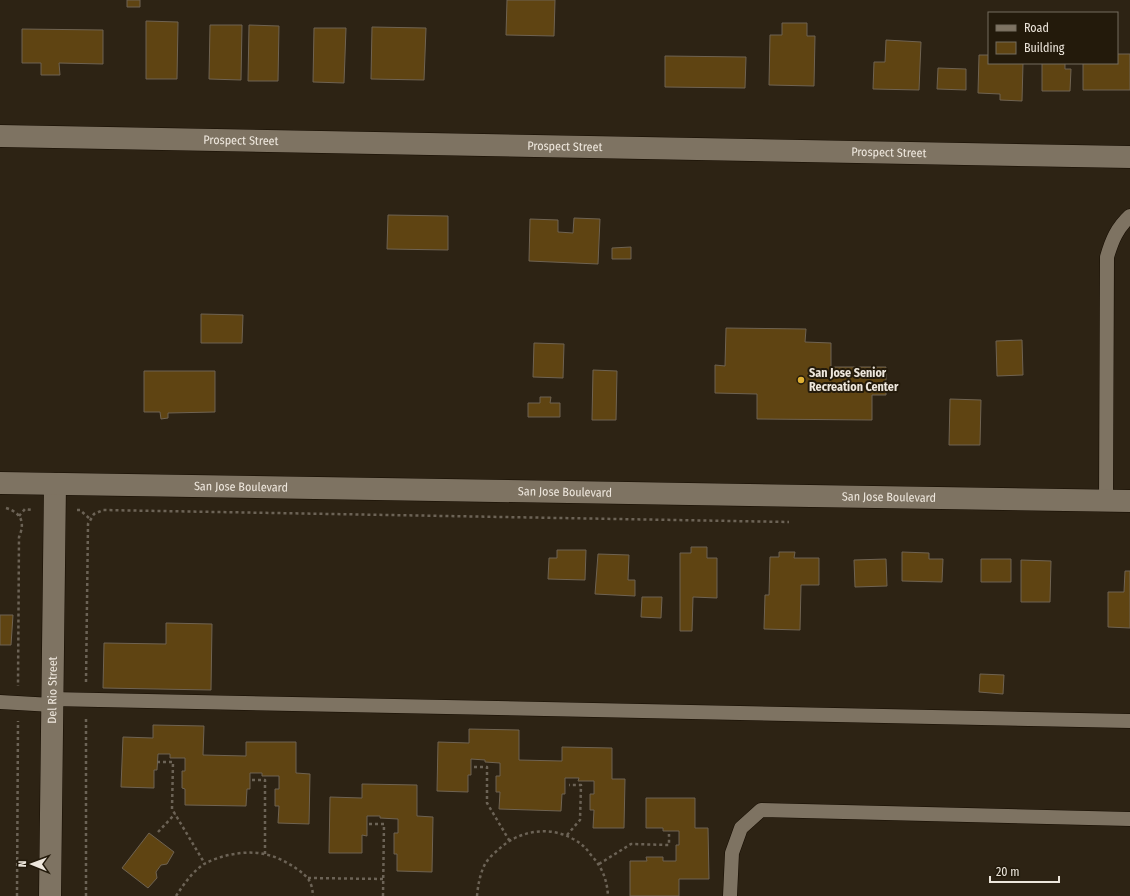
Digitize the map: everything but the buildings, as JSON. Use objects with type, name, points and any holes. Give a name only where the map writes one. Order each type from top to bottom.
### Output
[{"type":"street","name":"Prospect Street","points":[[0,136],[1130,157]]},
{"type":"street","name":"San Jose Boulevard","points":[[0,483],[1130,501]]},
{"type":"street","name":"Del Rio Street","points":[[50,896],[51,702],[55,484]]},
{"type":"lane","points":[[1106,500],[1107,258],[1111,242],[1123,222],[1130,216]]},
{"type":"lane","points":[[0,702],[86,700],[1130,721]]},
{"type":"lane","points":[[730,896],[732,853],[741,828],[762,810],[1130,819]]},
{"type":"path","points":[[86,896],[88,524],[94,514],[102,510],[789,522]]},
{"type":"path","points":[[157,762],[173,762],[172,809],[205,864]]},
{"type":"path","points":[[474,767],[487,767],[486,803],[509,840]]},
{"type":"path","points":[[252,780],[265,780],[265,854]]},
{"type":"path","points":[[567,836],[580,820],[581,785],[569,785]]},
{"type":"path","points":[[158,832],[175,814]]},
{"type":"path","points":[[369,824],[384,824],[383,896]]},
{"type":"path","points":[[477,896],[478,883],[486,862],[509,840],[517,836],[533,832],[550,832],[567,836],[583,845],[604,872],[608,896]]},
{"type":"path","points":[[599,864],[631,844],[669,845],[669,834]]},
{"type":"path","points":[[176,896],[189,877],[205,864],[229,855],[254,853],[265,854],[292,866],[308,878],[312,887],[313,896]]},
{"type":"path","points":[[308,878],[384,879]]},
{"type":"place","name":"San Jose Senior Recreation Center","points":[[801,380]]}]
